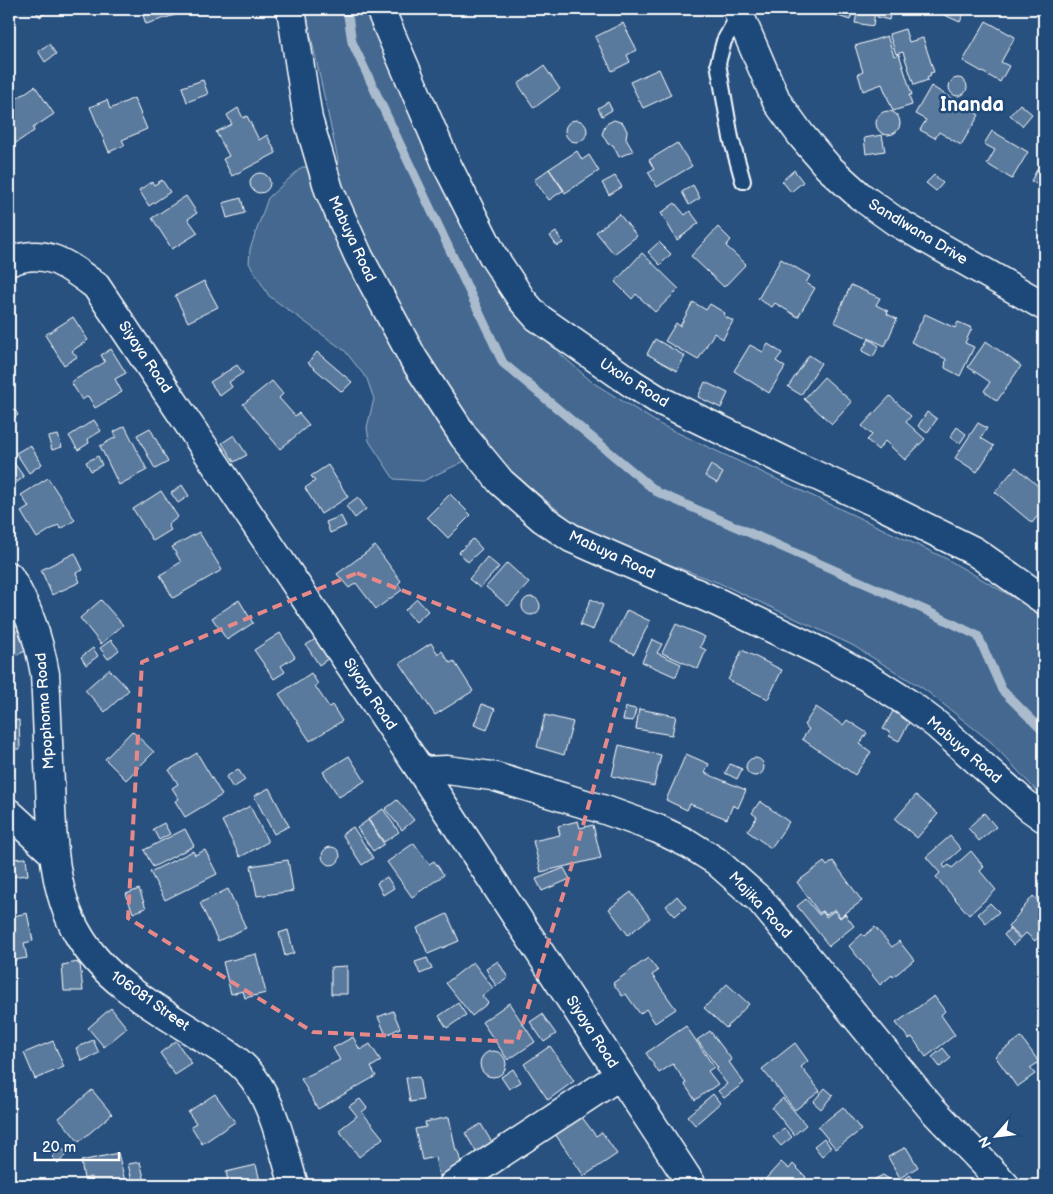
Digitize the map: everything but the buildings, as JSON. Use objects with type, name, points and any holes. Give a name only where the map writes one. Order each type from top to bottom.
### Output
[{"type":"street","name":"Mabuya Road","points":[[290,9],[308,118],[329,190],[363,264],[413,358],[464,438],[501,482],[543,519],[571,538],[717,602],[867,677],[908,703],[937,725],[1030,808],[1044,818]]},
{"type":"street","name":"Uxolo Road","points":[[380,9],[447,165],[493,256],[522,300],[537,317],[657,399],[974,551],[1044,600]]},
{"type":"street","name":"Sandlwana Drive","points":[[738,12],[777,102],[828,167],[860,196],[895,221],[1044,306]]},
{"type":"street","name":"Siyaya Road","points":[[9,262],[32,256],[49,257],[70,267],[96,286],[157,374],[422,771],[692,1185]]},
{"type":"street","name":"Mpophoma Road","points":[[9,576],[31,620],[40,646],[45,674],[53,853]]},
{"type":"street","name":"Majika Road","points":[[422,771],[448,770],[492,776],[658,829],[689,844],[716,861],[761,901],[872,1039],[932,1109],[1005,1185]]},
{"type":"street","points":[[9,813],[53,853]]},
{"type":"street","name":"106081 Street","points":[[53,853],[65,907],[78,934],[91,953],[110,974],[156,1008],[231,1056],[255,1080],[266,1098],[294,1185]]},
{"type":"street","points":[[453,1185],[620,1075]]},
{"type":"lane","points":[[738,12],[724,41],[718,63],[731,138],[742,181]]},
{"type":"highlighted area","points":[[357,573],[625,676],[567,882],[517,1042],[313,1032],[128,918],[142,662]]},
{"type":"shaded area","points":[[305,9],[367,9],[434,173],[521,319],[592,382],[661,425],[945,558],[1023,603],[1044,620],[1044,799],[991,742],[924,689],[852,645],[719,583],[611,542],[570,520],[490,454],[471,458],[423,481],[394,479],[369,441],[367,427],[374,399],[367,379],[345,351],[269,296],[249,263],[250,249],[268,198],[302,167],[336,167],[338,160]]},
{"type":"waterway","points":[[347,9],[352,42],[503,363],[657,492],[925,610],[978,636],[1002,690],[1044,732]]},
{"type":"district","name":"Inanda","points":[[972,105]]}]
